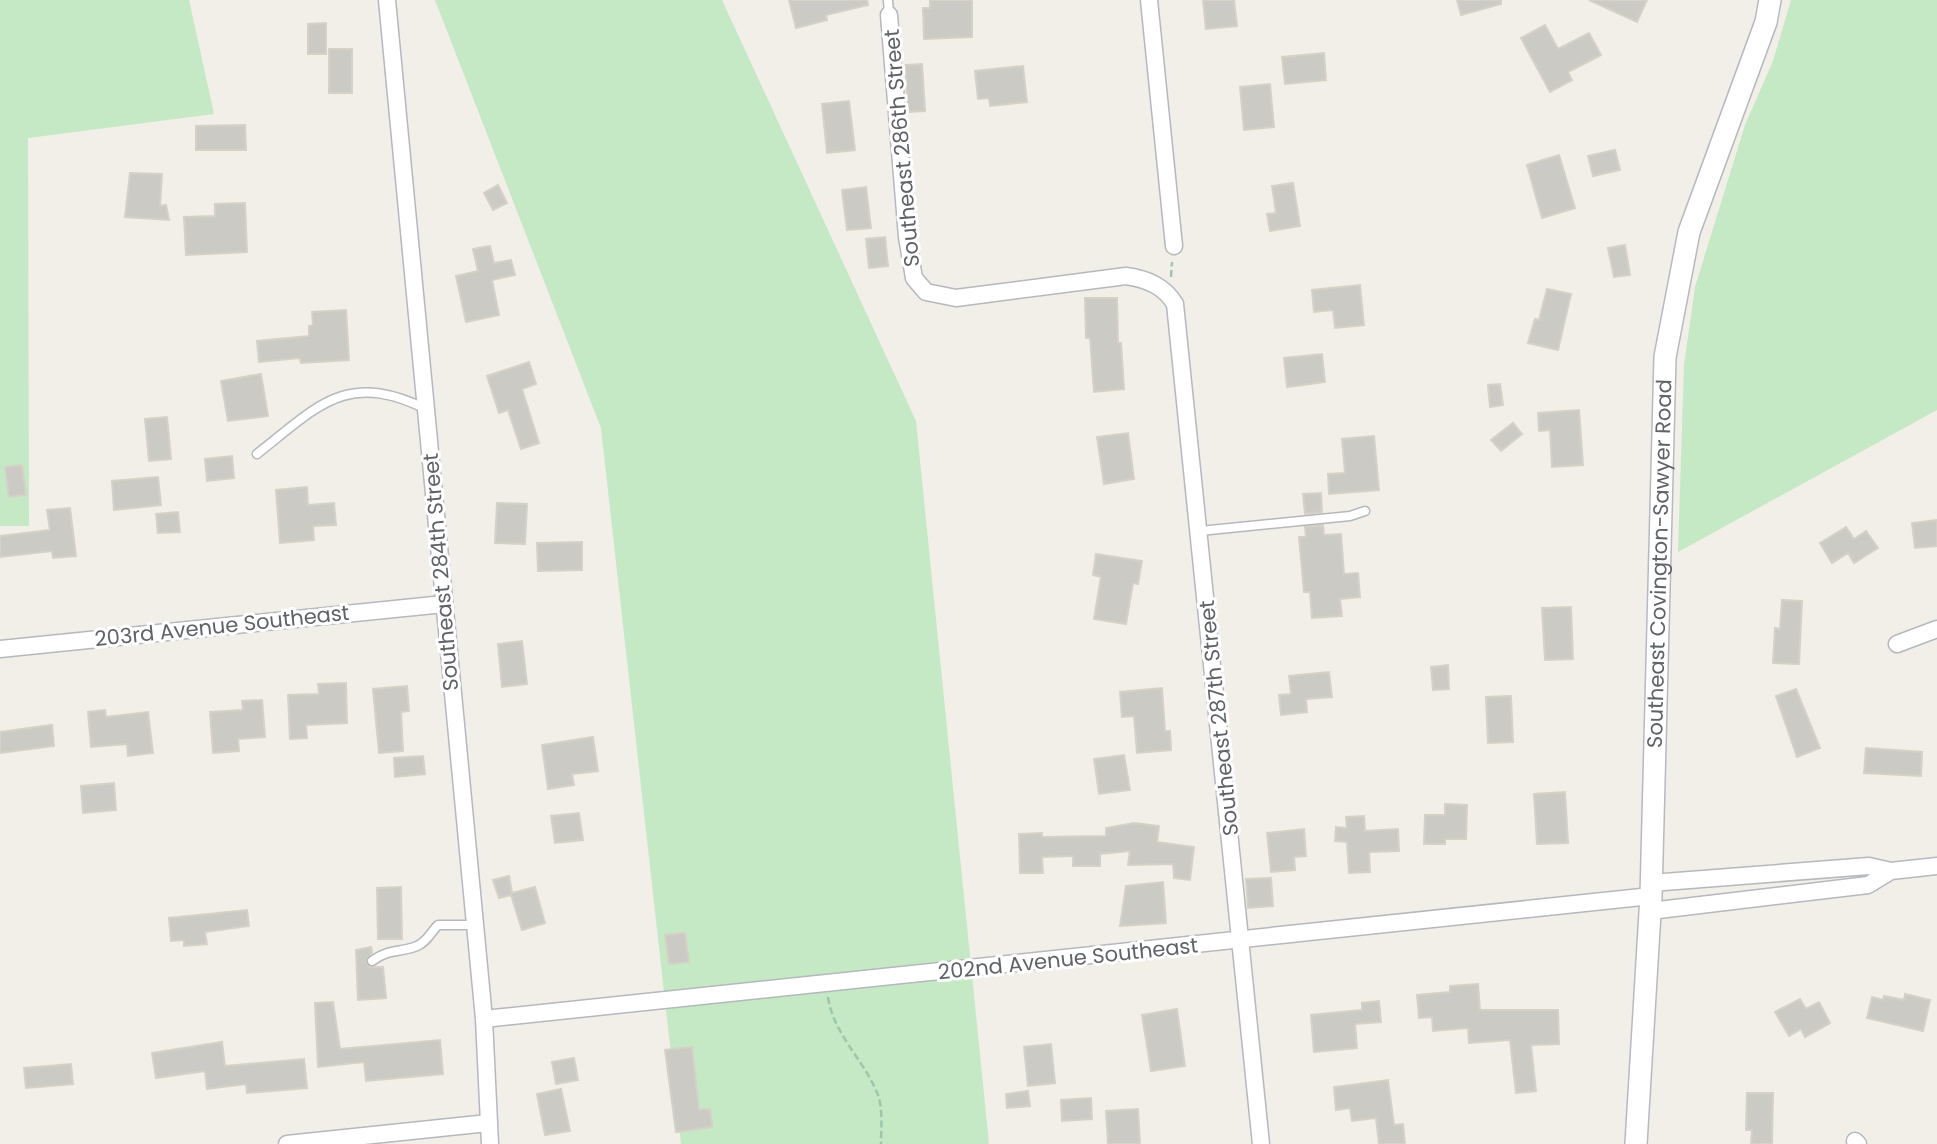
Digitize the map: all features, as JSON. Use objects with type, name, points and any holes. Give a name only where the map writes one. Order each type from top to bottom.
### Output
[{"type":"street","name":"Southeast 284th Street","points":[[387,0],[484,1019],[490,1144]]},
{"type":"street","points":[[1149,0],[1174,247]]},
{"type":"street","name":"Southeast Covington-Sawyer Road","points":[[1636,1144],[1651,897],[1658,551],[1667,344],[1689,232],[1766,22],[1770,0]]},
{"type":"street","name":"Southeast 286th Street","points":[[889,8],[907,237],[914,278],[926,292],[956,298],[1126,276],[1144,278],[1169,294]]},
{"type":"street","name":"Southeast 287th Street","points":[[1169,294],[1179,319],[1261,1144]]},
{"type":"street","name":"203rd Avenue Southeast","points":[[0,649],[444,604]]},
{"type":"street","points":[[1896,644],[1937,629]]},
{"type":"street","name":"202nd Avenue Southeast","points":[[484,1019],[1651,897],[1868,866],[1891,871],[1937,866]]},
{"type":"street","name":"202nd Avenue Southeast","points":[[1651,897],[1868,885],[1891,871]]},
{"type":"street","points":[[286,1144],[488,1123]]},
{"type":"lane","points":[[257,454],[321,404],[357,390],[397,395],[426,409]]},
{"type":"lane","points":[[1200,531],[1350,516],[1365,511]]},
{"type":"lane","points":[[373,961],[385,951],[416,946],[428,939],[438,925],[475,925]]},
{"type":"path","points":[[1169,294],[1174,247]]},
{"type":"path","points":[[827,984],[830,1010],[879,1098],[881,1144]]},
{"type":"green space","points":[[0,0],[189,0],[214,114],[28,138],[29,526],[0,526]]},
{"type":"green space","points":[[435,0],[722,0],[916,421],[989,1144],[681,1144],[601,428]]},
{"type":"green space","points":[[1791,0],[1937,0],[1937,410],[1678,552],[1684,365],[1695,287],[1745,125],[1773,61]]},
{"type":"building","points":[[789,0],[867,0],[868,5],[826,15],[827,20],[796,28]]},
{"type":"building","points":[[930,0],[972,0],[972,37],[924,39],[923,8],[930,8]]},
{"type":"building","points":[[1203,0],[1234,0],[1237,26],[1206,29]]},
{"type":"building","points":[[1457,0],[1501,0],[1501,4],[1461,15]]},
{"type":"building","points":[[1589,0],[1647,0],[1637,22]]},
{"type":"building","points":[[326,23],[326,54],[308,54],[308,24]]},
{"type":"building","points":[[1545,25],[1558,49],[1589,33],[1601,55],[1568,72],[1572,80],[1550,92],[1521,38]]},
{"type":"building","points":[[329,49],[352,49],[352,93],[329,93]]},
{"type":"building","points":[[1324,53],[1326,80],[1285,84],[1282,57]]},
{"type":"building","points":[[922,64],[925,111],[908,112],[905,65]]},
{"type":"building","points":[[1023,66],[1027,102],[990,106],[989,98],[978,99],[975,71]]},
{"type":"building","points":[[1270,84],[1274,127],[1244,130],[1240,87]]},
{"type":"building","points":[[849,101],[855,150],[827,153],[822,104]]},
{"type":"building","points":[[245,125],[246,150],[196,150],[196,126]]},
{"type":"building","points":[[1615,150],[1620,170],[1593,176],[1588,156]]},
{"type":"building","points":[[1559,155],[1575,208],[1542,218],[1527,165]]},
{"type":"building","points":[[130,173],[162,174],[160,206],[166,205],[169,220],[125,217]]},
{"type":"building","points":[[1293,183],[1300,226],[1270,231],[1267,214],[1276,213],[1272,186]]},
{"type":"building","points":[[498,185],[507,203],[493,210],[484,193]]},
{"type":"building","points":[[866,187],[871,228],[847,230],[842,190]]},
{"type":"building","points":[[245,203],[247,252],[186,255],[184,217],[215,216],[215,204]]},
{"type":"building","points":[[885,237],[888,266],[869,268],[866,239]]},
{"type":"building","points":[[1625,245],[1630,275],[1614,277],[1608,248]]},
{"type":"building","points":[[490,246],[494,263],[511,260],[515,275],[492,280],[499,315],[466,322],[456,276],[478,271],[473,249]]},
{"type":"building","points":[[1360,285],[1364,325],[1335,328],[1333,310],[1314,312],[1312,290]]},
{"type":"building","points":[[1547,289],[1571,294],[1558,350],[1528,343],[1535,319],[1539,320]]},
{"type":"building","points":[[1085,298],[1117,298],[1118,343],[1121,343],[1124,389],[1094,392],[1090,338],[1086,338]]},
{"type":"building","points":[[346,310],[349,360],[301,363],[300,358],[259,362],[257,341],[309,336],[309,326],[313,325],[312,312]]},
{"type":"building","points":[[1322,354],[1325,382],[1287,387],[1284,358]]},
{"type":"building","points":[[529,362],[536,384],[522,389],[539,443],[521,449],[508,410],[499,413],[487,376]]},
{"type":"building","points":[[261,374],[268,416],[228,421],[221,381]]},
{"type":"building","points":[[1500,384],[1503,405],[1490,407],[1488,385]]},
{"type":"building","points":[[1579,410],[1583,465],[1552,467],[1550,430],[1539,431],[1538,413]]},
{"type":"building","points":[[167,417],[171,459],[149,461],[145,419]]},
{"type":"building","points":[[1513,423],[1522,434],[1501,451],[1491,440]]},
{"type":"building","points":[[1128,433],[1134,479],[1104,484],[1097,437]]},
{"type":"building","points":[[1374,436],[1379,490],[1329,494],[1328,474],[1345,473],[1342,439]]},
{"type":"building","points":[[232,456],[234,478],[207,481],[205,459]]},
{"type":"building","points":[[22,465],[26,495],[9,497],[5,467]]},
{"type":"building","points":[[158,477],[161,505],[114,510],[112,481]]},
{"type":"building","points":[[307,487],[308,505],[334,503],[336,525],[313,526],[314,540],[280,543],[276,490]]},
{"type":"building","points":[[1321,493],[1322,512],[1305,514],[1303,494]]},
{"type":"building","points":[[497,503],[527,504],[525,544],[495,543]]},
{"type":"building","points":[[70,508],[76,556],[53,558],[52,551],[0,557],[0,536],[50,530],[47,510]]},
{"type":"building","points":[[178,512],[180,532],[158,533],[156,514]]},
{"type":"building","points":[[1937,520],[1937,546],[1915,548],[1912,523]]},
{"type":"building","points":[[1323,525],[1324,535],[1341,534],[1344,574],[1358,573],[1360,597],[1340,599],[1342,616],[1312,618],[1310,592],[1304,592],[1299,537],[1306,537],[1305,527]]},
{"type":"building","points":[[1846,527],[1854,539],[1866,531],[1878,548],[1854,563],[1848,553],[1832,563],[1820,543]]},
{"type":"building","points":[[582,542],[582,570],[538,571],[537,543]]},
{"type":"building","points":[[1096,554],[1142,561],[1138,584],[1133,583],[1126,624],[1094,619],[1101,577],[1093,575]]},
{"type":"building","points":[[1782,600],[1802,601],[1799,664],[1773,663],[1775,628],[1780,629]]},
{"type":"building","points":[[1571,607],[1573,659],[1545,660],[1542,608]]},
{"type":"building","points":[[522,641],[527,684],[502,687],[498,644]]},
{"type":"building","points":[[1448,665],[1449,689],[1433,690],[1431,667]]},
{"type":"building","points":[[1329,672],[1332,697],[1306,699],[1307,712],[1281,715],[1279,695],[1291,694],[1289,676]]},
{"type":"building","points":[[346,683],[347,723],[306,725],[307,738],[290,739],[288,695],[319,694],[318,684]]},
{"type":"building","points":[[407,686],[409,711],[401,712],[403,751],[379,753],[373,689]]},
{"type":"building","points":[[1162,688],[1165,731],[1170,731],[1171,750],[1137,753],[1134,716],[1122,717],[1120,692]]},
{"type":"building","points":[[1796,689],[1820,748],[1797,757],[1776,696]]},
{"type":"building","points":[[1511,696],[1513,742],[1488,743],[1486,697]]},
{"type":"building","points":[[262,700],[265,737],[238,739],[239,751],[213,753],[210,712],[243,710],[242,701]]},
{"type":"building","points":[[105,710],[106,717],[148,712],[153,753],[128,756],[127,744],[91,747],[88,712]]},
{"type":"building","points":[[52,725],[54,746],[0,753],[0,732]]},
{"type":"building","points":[[593,737],[598,771],[572,774],[574,785],[548,789],[542,745]]},
{"type":"building","points":[[1866,748],[1922,752],[1921,776],[1864,773]]},
{"type":"building","points":[[1124,755],[1130,790],[1099,794],[1094,759]]},
{"type":"building","points":[[423,756],[425,774],[395,777],[394,758]]},
{"type":"building","points":[[114,783],[116,810],[83,813],[81,786]]},
{"type":"building","points":[[1565,792],[1568,843],[1537,844],[1534,794]]},
{"type":"building","points":[[1445,804],[1467,805],[1466,839],[1445,839],[1445,844],[1424,844],[1425,815],[1445,815]]},
{"type":"building","points":[[579,813],[583,840],[555,843],[551,816]]},
{"type":"building","points":[[1364,816],[1365,831],[1398,829],[1399,851],[1369,852],[1370,872],[1349,873],[1347,842],[1335,841],[1336,827],[1347,828],[1346,817]]},
{"type":"building","points":[[1134,823],[1159,826],[1157,842],[1194,847],[1190,880],[1174,878],[1173,864],[1128,865],[1130,851],[1100,854],[1100,866],[1073,866],[1073,856],[1042,857],[1043,873],[1020,873],[1019,834],[1042,833],[1042,837],[1106,836],[1106,828]]},
{"type":"building","points":[[1304,829],[1306,856],[1294,857],[1295,870],[1271,872],[1267,833]]},
{"type":"building","points":[[509,876],[512,893],[535,887],[545,923],[522,930],[511,895],[499,898],[493,880]]},
{"type":"building","points":[[1271,878],[1273,906],[1248,908],[1246,879]]},
{"type":"building","points":[[1163,882],[1166,923],[1120,926],[1126,886]]},
{"type":"building","points":[[401,887],[402,939],[378,939],[377,888]]},
{"type":"building","points":[[247,910],[249,926],[205,932],[207,944],[184,946],[184,940],[171,941],[169,918]]},
{"type":"building","points":[[685,933],[689,962],[669,964],[665,935]]},
{"type":"building","points":[[371,947],[372,953],[366,962],[370,967],[383,967],[386,998],[358,1000],[356,950]]},
{"type":"building","points":[[1478,984],[1480,1010],[1558,1010],[1559,1044],[1531,1045],[1536,1091],[1516,1093],[1510,1040],[1469,1043],[1468,1028],[1433,1031],[1432,1017],[1419,1018],[1417,995],[1450,992],[1450,986]]},
{"type":"building","points":[[1905,994],[1930,1000],[1923,1031],[1867,1018],[1872,997],[1883,1000],[1884,996],[1904,1000]]},
{"type":"building","points":[[1800,999],[1806,1009],[1819,1002],[1830,1023],[1805,1037],[1801,1029],[1789,1036],[1775,1012]]},
{"type":"building","points":[[1379,1001],[1381,1022],[1355,1024],[1357,1048],[1314,1052],[1311,1015],[1362,1010],[1362,1003]]},
{"type":"building","points":[[333,1002],[340,1049],[440,1040],[443,1074],[366,1081],[364,1062],[318,1067],[315,1003]]},
{"type":"building","points":[[1177,1009],[1185,1066],[1151,1071],[1142,1015]]},
{"type":"building","points":[[222,1042],[225,1066],[304,1059],[307,1088],[247,1093],[246,1084],[207,1089],[205,1071],[156,1078],[152,1053]]},
{"type":"building","points":[[1051,1044],[1055,1083],[1028,1086],[1024,1047]]},
{"type":"building","points":[[692,1047],[699,1110],[710,1109],[712,1127],[676,1132],[665,1050]]},
{"type":"building","points":[[574,1058],[578,1080],[556,1084],[552,1062]]},
{"type":"building","points":[[71,1064],[73,1084],[26,1088],[24,1068]]},
{"type":"building","points":[[1388,1080],[1394,1125],[1403,1124],[1405,1144],[1379,1144],[1376,1118],[1352,1121],[1350,1108],[1336,1110],[1334,1087]]},
{"type":"building","points":[[561,1089],[570,1131],[545,1135],[537,1094]]},
{"type":"building","points":[[1028,1091],[1030,1106],[1007,1108],[1006,1094]]},
{"type":"building","points":[[1747,1093],[1773,1093],[1772,1144],[1751,1144],[1752,1130],[1746,1130]]},
{"type":"building","points":[[1091,1098],[1092,1119],[1062,1121],[1061,1100]]},
{"type":"building","points":[[1138,1109],[1140,1144],[1108,1144],[1106,1111]]}]
